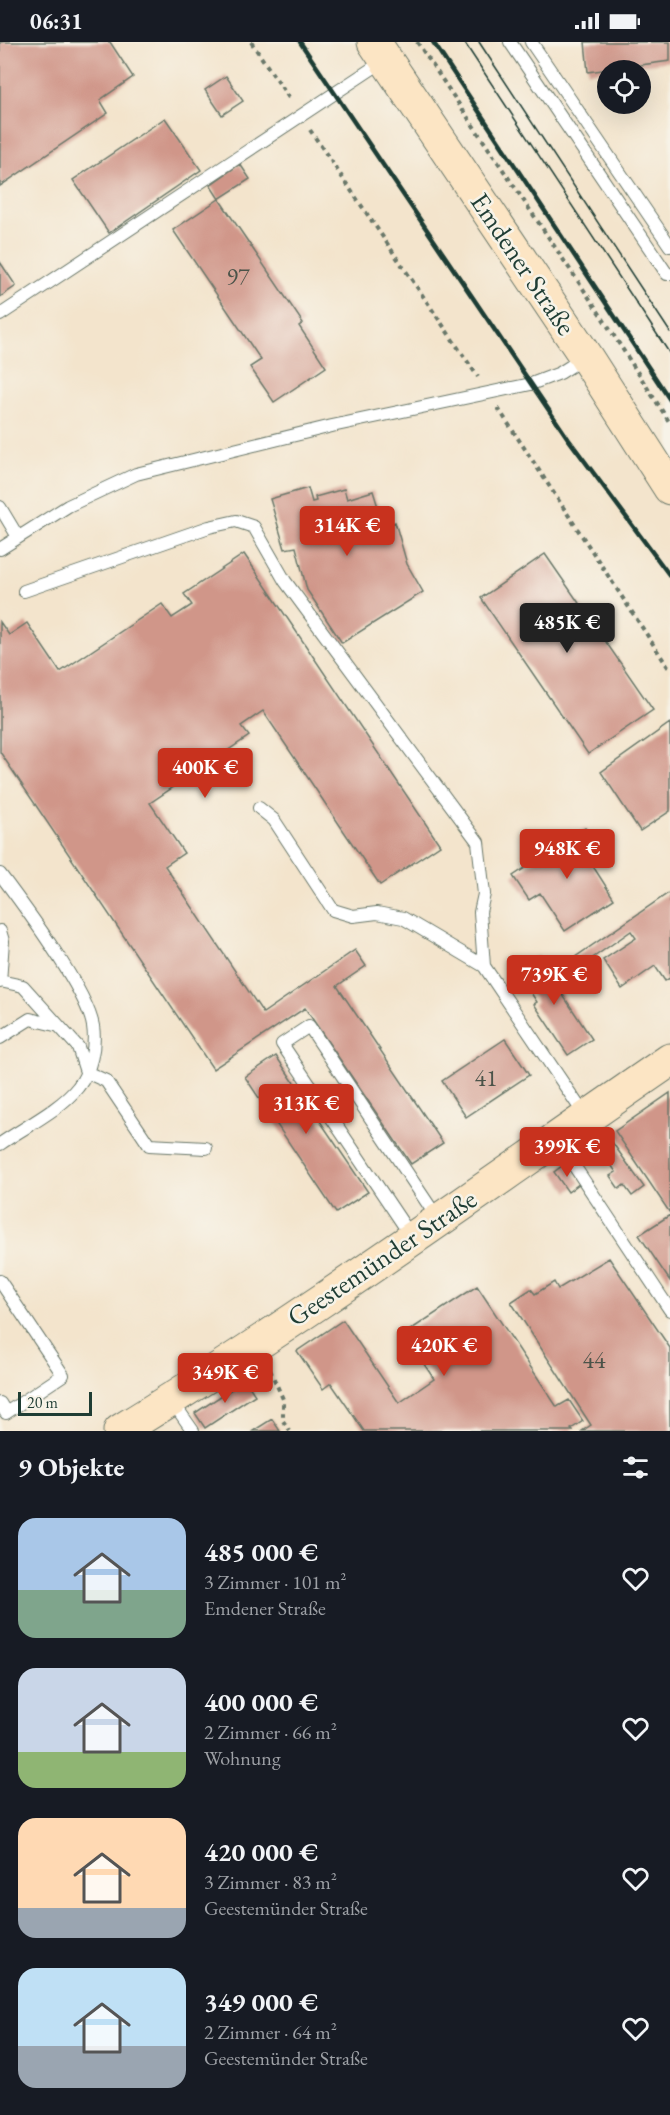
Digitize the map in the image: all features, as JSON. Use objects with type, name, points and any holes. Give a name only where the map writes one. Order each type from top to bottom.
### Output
[{"type":"street","name":"Emdener Straße","points":[[380,51],[586,357],[670,488]]},
{"type":"street","name":"Geestemünder Straße","points":[[120,1431],[171,1400],[426,1229],[670,1060]]},
{"type":"lane","points":[[510,42],[667,274],[670,274]]},
{"type":"lane","points":[[531,42],[670,246]]},
{"type":"lane","points":[[0,315],[300,116],[380,51]]},
{"type":"lane","points":[[0,549],[68,506],[136,474],[332,426],[531,384],[560,373],[586,357]]},
{"type":"lane","points":[[0,507],[18,537]]},
{"type":"lane","points":[[24,591],[209,526],[236,521],[254,527],[285,581],[478,842],[484,894],[480,912],[484,966]]},
{"type":"lane","points":[[259,808],[274,820],[333,910],[353,916],[376,913],[404,918],[484,966],[587,1118]]},
{"type":"lane","points":[[0,874],[77,987],[93,1025],[93,1050],[78,1087],[64,1100],[0,1144]]},
{"type":"lane","points":[[0,931],[3,940],[0,982],[23,986],[78,1047],[86,1072],[106,1082],[149,1145],[206,1148]]},
{"type":"lane","points":[[0,1038],[30,1019],[59,1026]]},
{"type":"lane","points":[[309,1026],[426,1229],[282,1044],[309,1026]]},
{"type":"lane","points":[[557,1139],[670,1310]]},
{"type":"lane","points":[[0,1281],[63,1375],[6,1413],[0,1403]]},
{"type":"lane","points":[[171,1400],[193,1431]]},
{"type":"path","points":[[251,42],[489,393],[670,670]]},
{"type":"path","points":[[417,42],[600,314],[670,423]]},
{"type":"path","points":[[268,1364],[283,1398],[283,1421],[290,1431]]},
{"type":"building","points":[[0,42],[110,42],[133,77],[100,100],[108,113],[0,186]]},
{"type":"building","points":[[585,42],[670,42],[670,61],[651,64],[651,60],[597,60],[597,71],[588,72]]},
{"type":"building","points":[[226,76],[243,101],[222,115],[205,90]]},
{"type":"building","points":[[165,118],[201,170],[109,233],[73,180]]},
{"type":"building","points":[[240,164],[250,179],[219,199],[210,185]]},
{"type":"building","points":[[219,199],[303,323],[299,326],[326,367],[274,402],[250,367],[261,360],[173,230]]},
{"type":"building","points":[[0,262],[16,286],[0,297]]},
{"type":"building","points":[[308,488],[312,502],[316,501],[315,497],[344,489],[347,499],[373,491],[384,526],[395,522],[407,564],[423,592],[342,643],[307,590],[296,547],[285,549],[270,499]]},
{"type":"building","points":[[244,554],[440,845],[380,885],[263,711],[241,726],[249,736],[150,803],[184,853],[165,866],[263,1013],[355,950],[366,966],[337,986],[443,1143],[411,1164],[305,1008],[213,1069],[0,752],[0,622],[9,635],[27,623],[60,672],[162,604],[172,618],[192,605],[184,594]]},
{"type":"building","points":[[545,554],[653,710],[588,754],[481,598]]},
{"type":"building","points":[[670,723],[670,811],[640,831],[601,772]]},
{"type":"building","points":[[585,828],[601,852],[589,860],[614,899],[565,931],[540,893],[529,900],[513,876]]},
{"type":"building","points":[[670,892],[670,978],[665,981],[655,966],[622,989],[603,960],[636,938],[631,931],[574,971],[568,962]]},
{"type":"building","points":[[537,956],[592,1039],[568,1055],[534,1004],[537,1002],[516,970]]},
{"type":"building","points":[[505,1039],[529,1075],[466,1117],[442,1081]]},
{"type":"building","points":[[276,1056],[368,1192],[336,1213],[245,1077]]},
{"type":"building","points":[[670,1093],[670,1213],[615,1131]]},
{"type":"building","points":[[612,1142],[644,1187],[632,1196],[624,1185],[619,1189],[610,1176],[616,1172],[601,1150]]},
{"type":"building","points":[[566,1163],[580,1183],[568,1192],[554,1172]]},
{"type":"building","points":[[670,1215],[670,1281],[639,1235]]},
{"type":"building","points":[[609,1258],[670,1348],[670,1431],[582,1431],[591,1425],[511,1302],[531,1289],[535,1294],[554,1282],[558,1289]]},
{"type":"building","points":[[477,1286],[557,1407],[569,1400],[583,1421],[571,1429],[573,1431],[364,1431],[331,1383],[323,1389],[297,1351],[343,1320],[399,1403],[434,1379],[404,1334]]},
{"type":"building","points":[[245,1380],[255,1395],[205,1428],[195,1413]]},
{"type":"building","points":[[272,1419],[280,1431],[253,1431]]},
{"type":"tram line","points":[[464,42],[670,354]]},
{"type":"tram line","points":[[479,42],[670,332]]},
{"type":"railway","points":[[300,42],[569,440],[670,576]]},
{"type":"railway","points":[[433,42],[670,400]]}]
